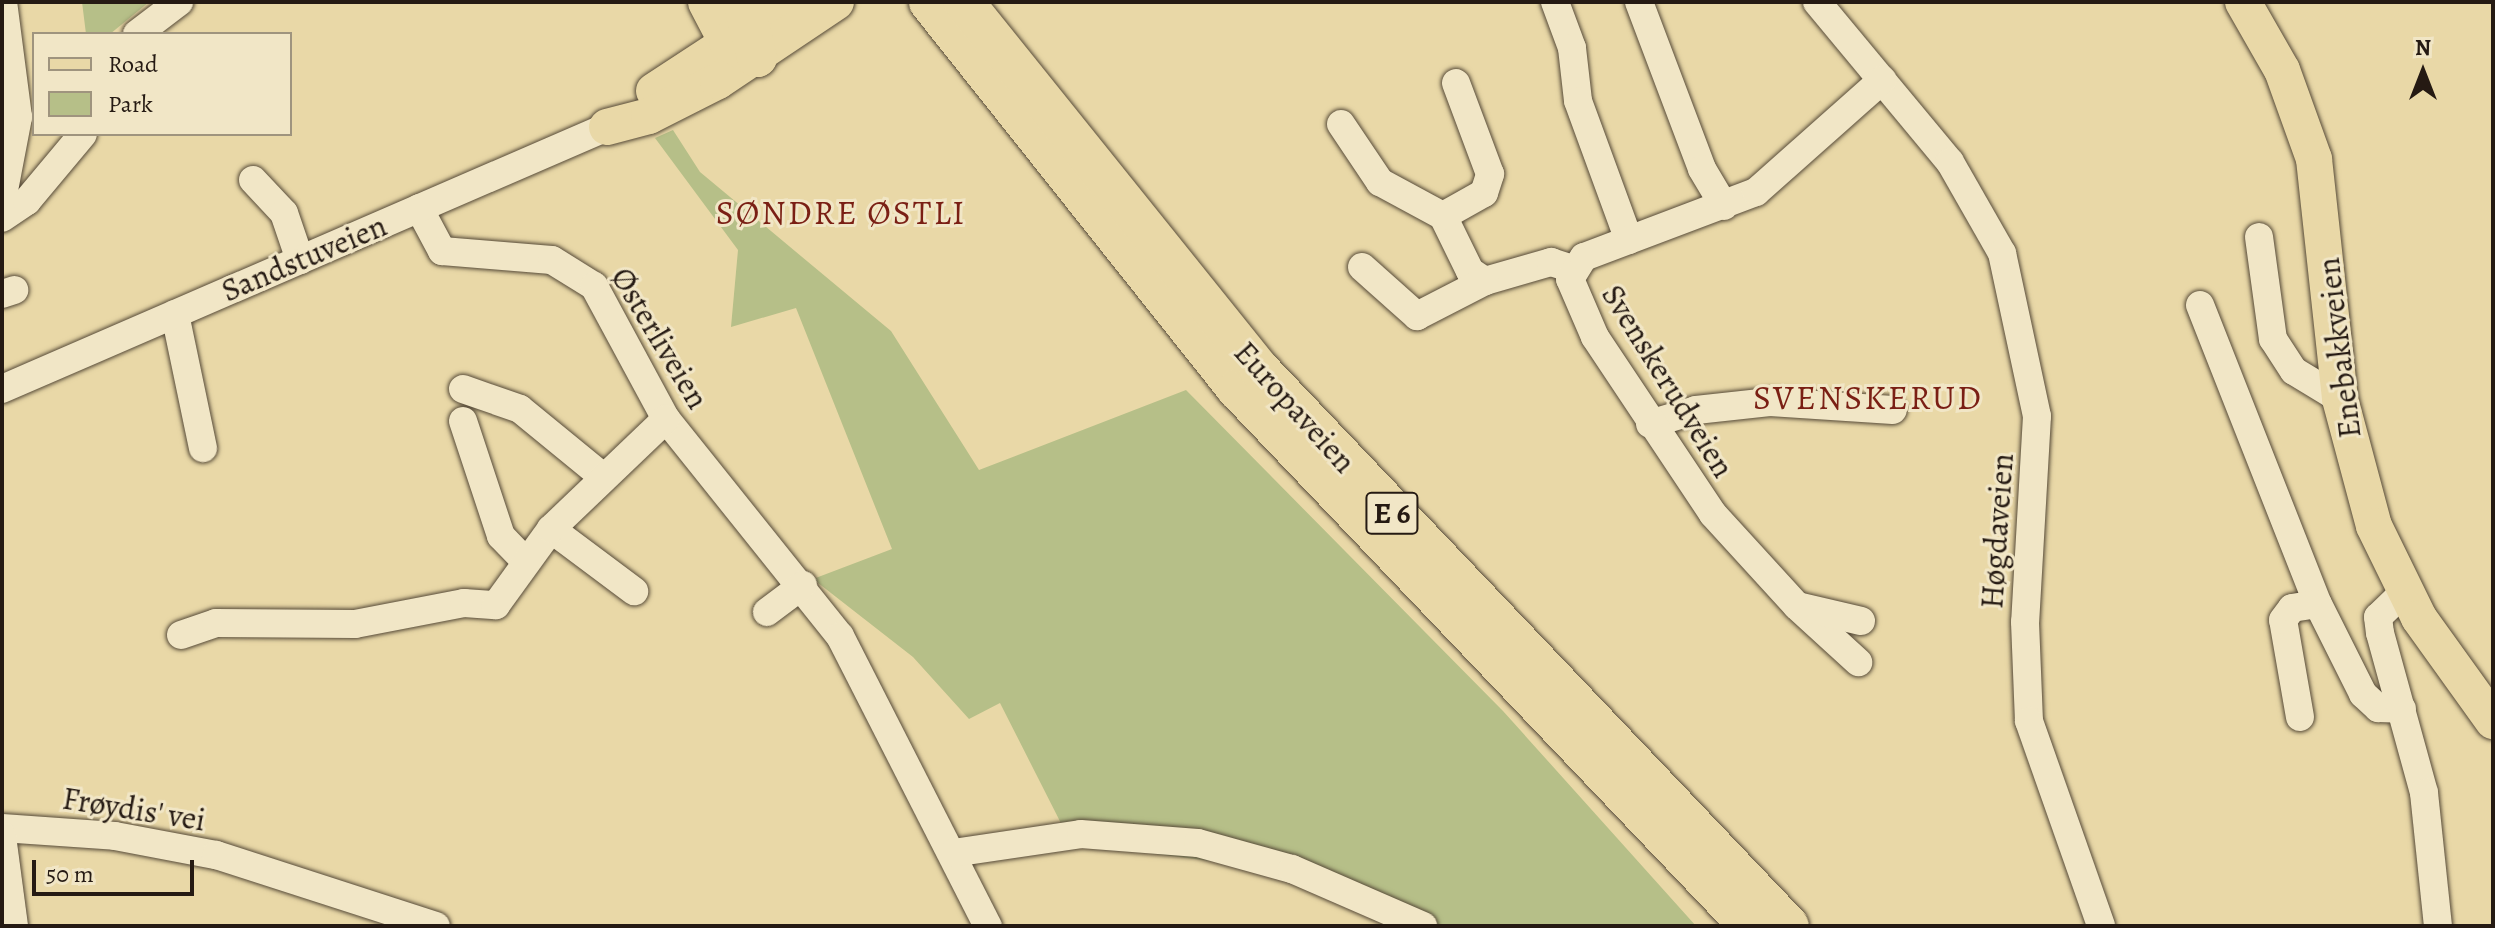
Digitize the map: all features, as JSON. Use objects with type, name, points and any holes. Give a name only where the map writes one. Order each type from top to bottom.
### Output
[{"type":"highway","points":[[708,2],[745,32]]},
{"type":"highway","name":"Europaveien","points":[[929,2],[1237,389],[1749,926]]},
{"type":"highway","name":"Europaveien","points":[[964,2],[1260,370],[1789,926]]},
{"type":"main road","name":"Enebakkveien","points":[[2243,2],[2282,70],[2314,159],[2340,399],[2361,486],[2404,592],[2493,721]]},
{"type":"main road","name":"Sandstuveien","points":[[607,127],[649,116],[745,32],[814,7]]},
{"type":"street","points":[[2,201],[26,114],[3,2]]},
{"type":"street","points":[[140,32],[179,2]]},
{"type":"street","points":[[1555,2],[1572,48],[1578,101],[1629,240]]},
{"type":"street","points":[[1639,2],[1702,169],[1724,206]]},
{"type":"street","name":"Høgdaveien","points":[[1817,2],[1950,162],[1988,223],[2024,332],[2037,416],[2027,708],[2101,926]]},
{"type":"street","name":"Svenskerudveien","points":[[1858,662],[1797,606],[1713,514],[1650,424],[1571,293],[1572,269],[1584,257],[1724,206],[1791,168],[1882,80]]},
{"type":"street","points":[[1443,216],[1484,193],[1490,174],[1456,83]]},
{"type":"street","points":[[1341,124],[1380,182],[1443,216],[1460,259],[1485,281]]},
{"type":"street","name":"Sandstuveien","points":[[2,389],[607,127]]},
{"type":"street","points":[[2,218],[27,201],[81,136]]},
{"type":"street","points":[[253,180],[284,213],[300,260]]},
{"type":"street","name":"Østerliveien","points":[[419,208],[442,251],[552,260],[589,280],[666,419],[803,585],[876,694],[988,926]]},
{"type":"street","points":[[2259,237],[2273,339],[2294,371],[2340,399]]},
{"type":"street","points":[[1362,267],[1417,316],[1485,281],[1551,262],[1572,269]]},
{"type":"street","points":[[2200,305],[2318,604],[2367,701],[2402,709]]},
{"type":"street","points":[[175,314],[203,448]]},
{"type":"street","points":[[463,389],[520,409],[603,477]]},
{"type":"street","points":[[1650,424],[1696,410],[1770,402],[1893,410]]},
{"type":"street","points":[[181,635],[216,623],[355,624],[464,603],[496,605],[551,529],[666,419]]},
{"type":"street","points":[[463,421],[501,536],[526,562]]},
{"type":"street","points":[[551,529],[634,591]]},
{"type":"street","points":[[767,612],[803,585]]},
{"type":"street","points":[[2404,592],[2378,617],[2424,793],[2438,926]]},
{"type":"street","points":[[2300,717],[2283,620],[2292,608],[2318,604]]},
{"type":"street","points":[[1797,606],[1861,621]]},
{"type":"street","name":"Frøydis' vei","points":[[2,828],[178,847],[374,914],[423,923]]},
{"type":"street","points":[[953,853],[1081,834],[1198,843],[1292,869],[1423,926]]},
{"type":"street","points":[[2,836],[14,926]]},
{"type":"green space","points":[[82,2],[149,2],[112,32],[86,32]]},
{"type":"green space","points":[[673,130],[700,172],[891,331],[979,470],[1186,390],[1503,711],[1696,926],[1414,926],[1249,866],[1071,843],[1000,703],[969,719],[913,657],[813,579],[892,549],[796,308],[731,327],[738,250],[655,138]]},
{"type":"district","name":"SØNDRE ØSTLI","points":[[841,213]]},
{"type":"district","name":"SVENSKERUD","points":[[1868,398]]}]
